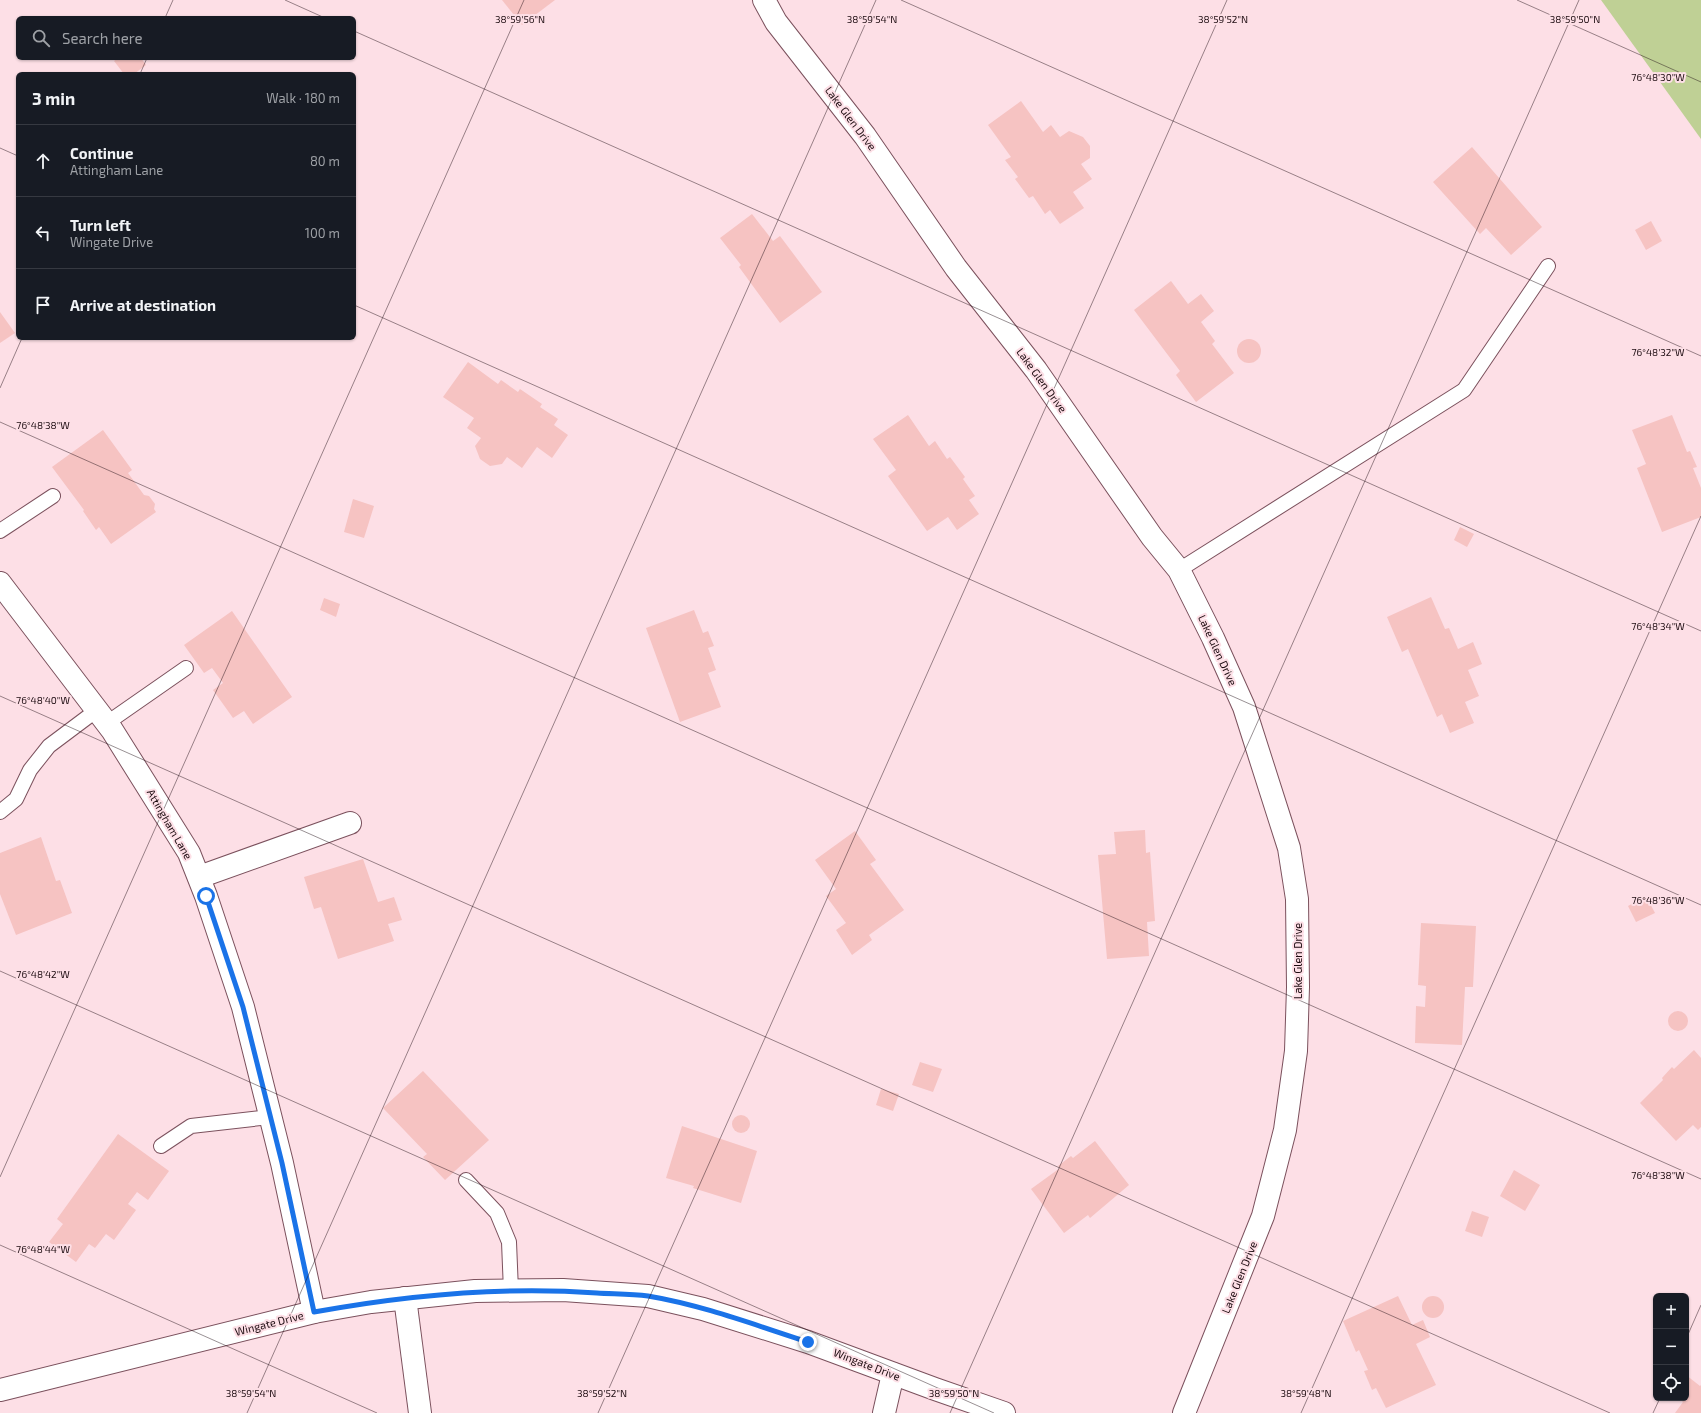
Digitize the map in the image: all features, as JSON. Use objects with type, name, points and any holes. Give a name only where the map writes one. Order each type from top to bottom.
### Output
[{"type":"street","name":"Lake Glen Drive","points":[[764,0],[776,22],[865,136],[956,268],[1036,370],[1152,537],[1179,570],[1213,638],[1244,707],[1289,848],[1297,899],[1298,971],[1296,1051],[1287,1114],[1264,1216],[1184,1413]]},
{"type":"street","name":"Attingham Lane","points":[[0,583],[102,717],[165,813],[189,854],[199,878],[243,1007],[270,1117],[314,1312]]},
{"type":"street","points":[[199,878],[350,822]]},
{"type":"street","name":"Wingate Drive","points":[[0,1390],[314,1312],[371,1302],[405,1298],[475,1292],[564,1290],[648,1296],[703,1309],[800,1339],[1004,1413]]},
{"type":"street","points":[[405,1298],[420,1413]]},
{"type":"street","points":[[884,1413],[893,1374]]},
{"type":"lane","points":[[1179,570],[1464,390],[1548,266]]},
{"type":"lane","points":[[0,532],[53,496]]},
{"type":"lane","points":[[0,812],[16,799],[30,770],[49,746],[186,668]]},
{"type":"lane","points":[[161,1146],[191,1126],[270,1117]]},
{"type":"lane","points":[[466,1180],[497,1213],[509,1242],[511,1291]]},
{"type":"green space","points":[[1601,0],[1701,0],[1701,139]]},
{"type":"building","points":[[502,0],[555,0],[522,25]]},
{"type":"building","points":[[142,60],[146,65],[137,72],[122,72],[114,61]]},
{"type":"building","points":[[1021,101],[1043,132],[1051,125],[1060,137],[1069,131],[1083,137],[1090,146],[1090,158],[1081,164],[1092,179],[1073,192],[1084,208],[1060,224],[1050,210],[1045,214],[1033,196],[1029,198],[1015,179],[1018,177],[1005,160],[1011,157],[988,125]]},
{"type":"building","points":[[1472,147],[1542,227],[1511,255],[1486,228],[1480,234],[1433,182]]},
{"type":"building","points":[[752,214],[773,241],[780,236],[822,292],[780,323],[739,267],[741,265],[720,238]]},
{"type":"building","points":[[1651,221],[1662,241],[1646,250],[1635,230]]},
{"type":"building","points":[[1171,281],[1188,304],[1201,294],[1214,311],[1201,322],[1215,341],[1212,344],[1234,373],[1196,402],[1176,375],[1180,371],[1134,310]]},
{"type":"building","points":[[0,312],[15,333],[0,343]]},
{"type":"building","points":[[1249,339],[1257,343],[1261,351],[1257,359],[1249,363],[1241,359],[1237,351],[1241,343]]},
{"type":"building","points":[[468,362],[498,384],[501,380],[518,392],[520,389],[542,404],[540,407],[558,419],[554,425],[568,435],[552,458],[537,447],[522,468],[507,457],[502,464],[490,466],[480,459],[475,446],[481,438],[467,428],[474,418],[443,397]]},
{"type":"building","points":[[908,415],[929,446],[935,441],[947,459],[950,457],[965,477],[963,479],[975,496],[969,500],[979,514],[957,530],[948,517],[927,531],[888,476],[896,470],[873,439]]},
{"type":"building","points":[[1672,415],[1687,452],[1690,451],[1697,467],[1693,468],[1701,488],[1701,517],[1662,532],[1637,468],[1646,464],[1632,430]]},
{"type":"building","points":[[103,430],[132,470],[128,473],[144,495],[149,496],[155,504],[154,509],[156,512],[111,544],[99,527],[96,530],[83,511],[84,510],[52,467]]},
{"type":"building","points":[[353,499],[374,506],[364,538],[344,532]]},
{"type":"building","points":[[1460,527],[1474,534],[1467,547],[1454,540]]},
{"type":"building","points":[[1431,597],[1445,629],[1449,628],[1458,649],[1473,642],[1482,664],[1468,670],[1479,696],[1465,702],[1474,723],[1450,733],[1442,714],[1437,717],[1408,649],[1402,652],[1387,617]]},
{"type":"building","points":[[324,598],[340,604],[336,617],[320,610]]},
{"type":"building","points":[[694,610],[703,633],[708,631],[714,646],[708,648],[716,670],[708,673],[721,707],[680,722],[646,628]]},
{"type":"building","points":[[232,611],[292,697],[253,724],[244,711],[233,718],[213,690],[223,683],[212,668],[204,673],[184,645]]},
{"type":"building","points":[[1145,830],[1146,853],[1150,852],[1155,921],[1147,922],[1149,956],[1107,959],[1098,855],[1116,854],[1114,832]]},
{"type":"building","points":[[855,831],[876,860],[870,864],[904,910],[869,935],[872,940],[852,955],[836,930],[846,923],[826,896],[836,889],[815,860]]},
{"type":"building","points":[[41,837],[56,881],[60,880],[72,913],[16,935],[0,894],[0,853]]},
{"type":"building","points":[[363,859],[378,902],[394,897],[402,920],[388,924],[394,941],[338,959],[321,907],[314,909],[304,877]]},
{"type":"building","points":[[1646,896],[1655,913],[1636,922],[1628,906]]},
{"type":"building","points":[[1421,923],[1476,926],[1473,987],[1465,987],[1462,1045],[1415,1043],[1416,1006],[1425,1007],[1426,986],[1418,985]]},
{"type":"building","points":[[1674,1011],[1682,1011],[1688,1017],[1688,1025],[1682,1031],[1674,1031],[1668,1025],[1668,1017]]},
{"type":"building","points":[[1694,1050],[1701,1058],[1701,1127],[1698,1130],[1693,1125],[1676,1141],[1640,1103],[1663,1080],[1662,1078],[1672,1067],[1674,1069]]},
{"type":"building","points":[[920,1062],[942,1069],[933,1092],[912,1085]]},
{"type":"building","points":[[423,1071],[489,1140],[445,1180],[423,1157],[427,1154],[383,1108]]},
{"type":"building","points":[[881,1089],[899,1094],[893,1111],[876,1105]]},
{"type":"building","points":[[737,1115],[745,1115],[750,1120],[748,1131],[745,1133],[737,1133],[732,1128],[732,1120]]},
{"type":"building","points":[[682,1126],[757,1151],[741,1203],[693,1188],[694,1186],[666,1178]]},
{"type":"building","points":[[118,1134],[169,1171],[148,1200],[137,1192],[128,1204],[136,1210],[114,1240],[106,1234],[95,1248],[89,1244],[76,1262],[49,1242],[63,1224],[57,1219]]},
{"type":"building","points":[[1095,1141],[1129,1185],[1090,1218],[1088,1215],[1064,1233],[1031,1189],[1060,1168],[1058,1166],[1071,1156],[1073,1158]]},
{"type":"building","points":[[1514,1170],[1540,1185],[1525,1211],[1500,1196]]},
{"type":"building","points":[[1472,1211],[1489,1217],[1482,1237],[1465,1231]]},
{"type":"building","points":[[1398,1296],[1412,1325],[1423,1320],[1430,1337],[1416,1344],[1436,1385],[1386,1408],[1376,1388],[1372,1390],[1364,1371],[1368,1370],[1359,1350],[1356,1352],[1343,1321]]},
{"type":"building","points":[[1433,1296],[1441,1299],[1444,1307],[1441,1315],[1433,1318],[1425,1315],[1422,1307],[1425,1299]]},
{"type":"building","points":[[1689,1377],[1700,1386],[1701,1385],[1701,1413],[1675,1413],[1683,1402],[1682,1401],[1689,1401]]},
{"type":"route","points":[[206,896],[243,1007],[282,1163],[314,1312],[371,1302],[475,1292],[564,1290],[648,1296],[703,1309],[808,1342]]}]
